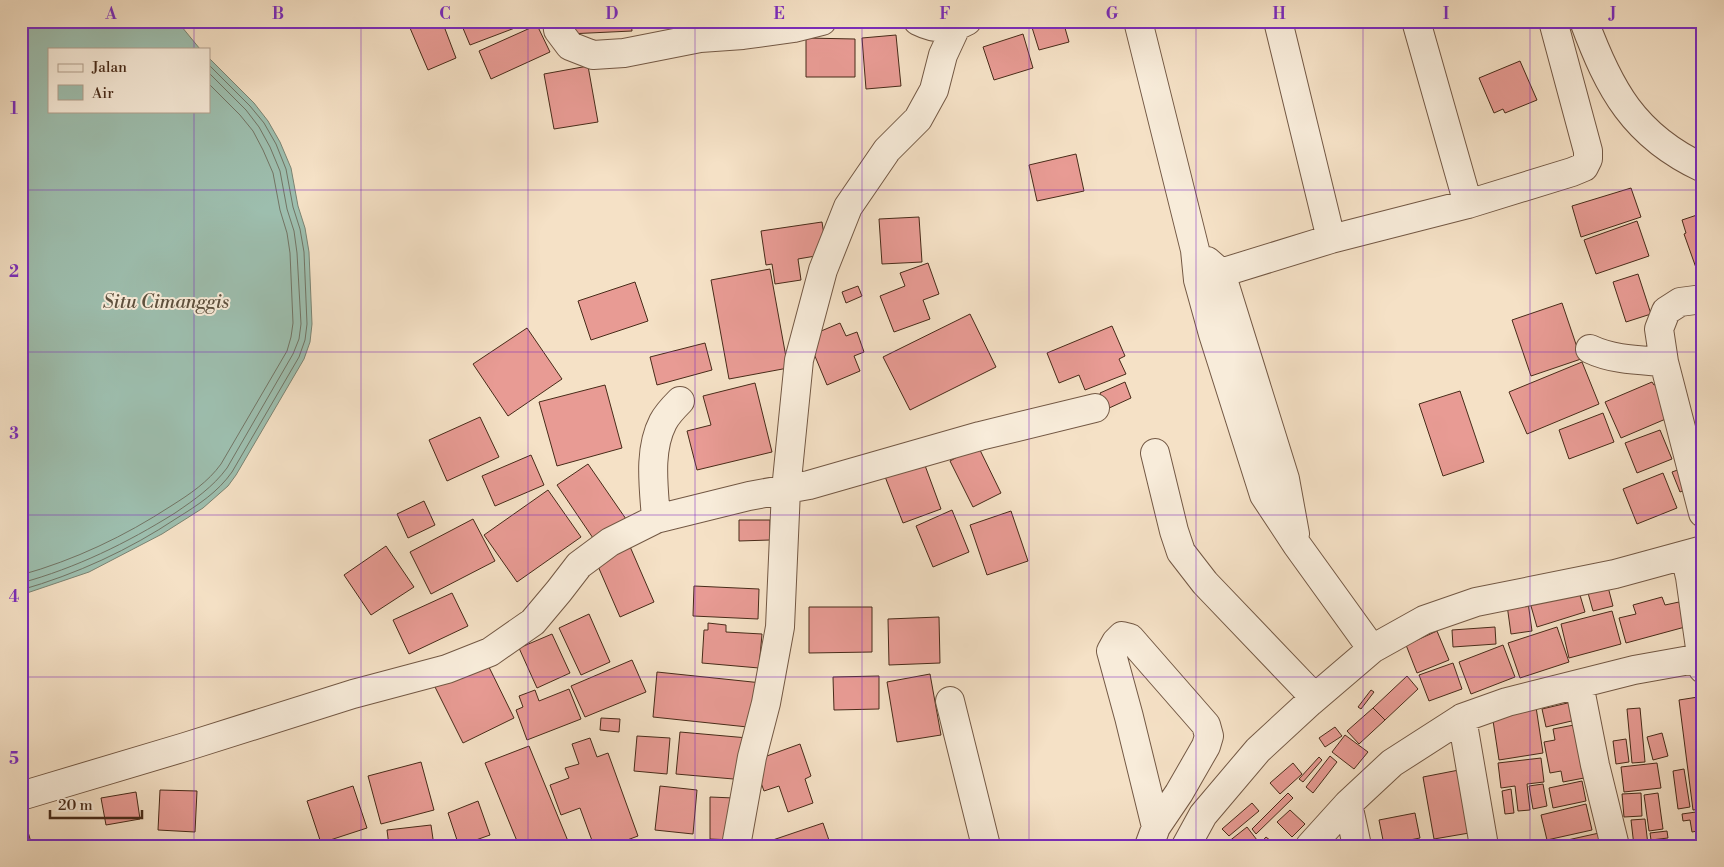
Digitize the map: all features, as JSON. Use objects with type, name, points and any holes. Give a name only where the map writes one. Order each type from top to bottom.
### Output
[{"type":"street","points":[[557,21],[558,30],[570,46],[593,55],[624,53],[700,38],[743,35],[794,28],[822,21]]},
{"type":"street","points":[[918,21],[930,27],[961,24]]},
{"type":"street","points":[[1138,21],[1195,250],[1209,277],[1285,480],[1297,545],[1372,649]]},
{"type":"street","points":[[1278,21],[1331,240]]},
{"type":"street","points":[[1416,21],[1468,204]]},
{"type":"street","points":[[1209,277],[1331,240],[1468,204],[1584,167],[1588,159],[1585,136],[1553,21]]},
{"type":"street","points":[[1584,21],[1610,83],[1635,119],[1649,134],[1666,147],[1703,168]]},
{"type":"street","points":[[736,846],[752,757],[766,703],[780,627],[786,490],[799,360],[823,270],[848,207],[887,150],[918,119],[934,90],[943,55],[961,24]]},
{"type":"street","points":[[1703,299],[1680,302],[1666,311],[1658,329],[1664,362],[1703,513]]},
{"type":"street","points":[[1590,349],[1617,357],[1664,362]]},
{"type":"street","points":[[656,519],[653,481],[658,438],[664,421],[680,401]]},
{"type":"street","points":[[21,796],[353,694],[447,669],[490,652],[533,622],[579,565],[610,542],[656,519],[748,496],[809,485],[980,436],[1095,408]]},
{"type":"street","points":[[1155,453],[1180,552],[1205,583],[1316,698]]},
{"type":"street","points":[[1186,846],[1202,815],[1258,750],[1372,649],[1424,620],[1476,602],[1615,574],[1694,553],[1690,577],[1702,664],[1634,670],[1507,702],[1462,718],[1392,763],[1348,804],[1310,846]]},
{"type":"street","points":[[1122,636],[1130,638],[1206,725],[1209,736],[1206,746],[1152,837],[1129,717],[1111,652],[1116,642],[1122,636]]},
{"type":"street","points":[[1579,684],[1614,846]]},
{"type":"street","points":[[950,701],[986,846]]},
{"type":"street","points":[[1462,718],[1484,846]]},
{"type":"street","points":[[1179,793],[1202,815]]},
{"type":"street","points":[[1348,804],[1357,846]]},
{"type":"water","name":"Situ Cimanggis","points":[[21,21],[177,21],[199,48],[48,48],[48,112],[210,112],[210,59],[254,103],[268,121],[280,142],[291,168],[309,252],[312,324],[310,342],[304,359],[236,475],[228,486],[203,508],[162,534],[89,572],[21,595]]},
{"type":"building","points":[[407,21],[442,21],[456,58],[428,70]]},
{"type":"building","points":[[460,21],[527,21],[528,23],[470,45]]},
{"type":"building","points":[[568,21],[631,21],[632,31],[568,34]]},
{"type":"building","points":[[1030,21],[1063,21],[1069,42],[1039,50]]},
{"type":"building","points":[[537,25],[550,52],[491,79],[479,51]]},
{"type":"building","points":[[1023,34],[1033,68],[994,80],[983,47]]},
{"type":"building","points":[[896,35],[901,86],[866,89],[862,38]]},
{"type":"building","points":[[806,38],[855,39],[855,77],[806,77]]},
{"type":"building","points":[[1520,61],[1537,100],[1505,113],[1503,109],[1494,113],[1479,78]]},
{"type":"building","points":[[588,66],[598,122],[554,129],[544,74]]},
{"type":"building","points":[[1076,154],[1084,191],[1037,201],[1029,165]]},
{"type":"building","points":[[1631,188],[1641,217],[1581,237],[1572,206]]},
{"type":"building","points":[[1703,213],[1703,278],[1700,279],[1684,234],[1686,233],[1682,220]]},
{"type":"building","points":[[919,217],[922,262],[882,264],[879,219]]},
{"type":"building","points":[[1637,221],[1649,256],[1596,274],[1584,240]]},
{"type":"building","points":[[822,222],[827,254],[798,259],[801,280],[775,284],[772,264],[766,265],[761,231]]},
{"type":"building","points":[[928,263],[939,294],[923,300],[930,319],[894,332],[880,296],[905,286],[900,273]]},
{"type":"building","points":[[770,269],[788,368],[729,379],[711,280]]},
{"type":"building","points":[[1638,274],[1651,314],[1626,322],[1613,282]]},
{"type":"building","points":[[635,282],[648,321],[591,340],[578,301]]},
{"type":"building","points":[[858,286],[862,296],[846,303],[842,292]]},
{"type":"building","points":[[1562,303],[1581,359],[1531,376],[1512,320]]},
{"type":"building","points":[[970,314],[996,367],[910,410],[883,357]]},
{"type":"building","points":[[840,323],[846,336],[857,332],[864,352],[854,356],[860,371],[827,385],[807,337]]},
{"type":"building","points":[[1112,326],[1125,356],[1119,359],[1126,374],[1085,390],[1079,375],[1059,383],[1047,353]]},
{"type":"building","points":[[527,328],[562,379],[508,416],[473,364]]},
{"type":"building","points":[[705,343],[712,370],[657,385],[650,357]]},
{"type":"building","points":[[1582,362],[1599,404],[1527,434],[1509,392]]},
{"type":"building","points":[[1664,381],[1668,418],[1621,438],[1605,402],[1652,382],[1654,385]]},
{"type":"building","points":[[1125,382],[1131,398],[1107,409],[1100,393]]},
{"type":"building","points":[[755,383],[772,452],[697,470],[687,431],[711,425],[703,396]]},
{"type":"building","points":[[605,385],[622,448],[557,466],[539,402]]},
{"type":"building","points":[[1460,391],[1484,462],[1443,476],[1419,404]]},
{"type":"building","points":[[1603,413],[1614,442],[1569,459],[1559,430]]},
{"type":"building","points":[[480,417],[499,457],[447,481],[429,440]]},
{"type":"building","points":[[1660,430],[1672,459],[1637,473],[1625,443]]},
{"type":"building","points":[[978,446],[1001,493],[973,507],[950,461]]},
{"type":"building","points":[[531,455],[544,485],[495,506],[482,476]]},
{"type":"building","points":[[923,460],[941,509],[903,523],[884,474]]},
{"type":"building","points":[[588,464],[626,519],[595,541],[557,485]]},
{"type":"building","points":[[1686,467],[1694,486],[1680,492],[1672,472]]},
{"type":"building","points":[[1663,473],[1677,508],[1637,524],[1623,489]]},
{"type":"building","points":[[548,490],[581,537],[517,582],[484,535]]},
{"type":"building","points":[[424,501],[435,525],[408,538],[397,514]]},
{"type":"building","points":[[952,510],[969,552],[933,567],[916,526]]},
{"type":"building","points":[[1011,511],[1028,561],[987,575],[970,525]]},
{"type":"building","points":[[473,519],[495,561],[431,594],[410,552]]},
{"type":"building","points":[[739,520],[770,520],[770,540],[739,541]]},
{"type":"building","points":[[628,542],[654,602],[620,617],[594,557]]},
{"type":"building","points":[[386,546],[414,587],[371,615],[344,575]]},
{"type":"building","points":[[1577,585],[1585,612],[1537,627],[1529,599]]},
{"type":"building","points":[[694,586],[759,589],[758,619],[693,616]]},
{"type":"building","points":[[1608,587],[1613,606],[1593,611],[1588,593]]},
{"type":"building","points":[[452,593],[468,626],[409,654],[393,620]]},
{"type":"building","points":[[1662,597],[1665,605],[1679,602],[1685,627],[1626,643],[1619,618],[1636,614],[1633,605]]},
{"type":"building","points":[[1528,602],[1532,631],[1511,634],[1507,605]]},
{"type":"building","points":[[809,607],[872,607],[872,652],[809,653]]},
{"type":"building","points":[[1612,611],[1621,644],[1569,658],[1561,624]]},
{"type":"building","points":[[589,614],[610,662],[581,675],[559,628]]},
{"type":"building","points":[[939,617],[940,663],[889,665],[888,619]]},
{"type":"building","points":[[708,623],[726,625],[726,632],[762,634],[759,668],[702,663],[704,630],[708,630]]},
{"type":"building","points":[[1495,627],[1496,644],[1453,647],[1452,630]]},
{"type":"building","points":[[1557,627],[1569,662],[1520,678],[1508,643]]},
{"type":"building","points":[[1437,631],[1449,660],[1417,673],[1406,645]]},
{"type":"building","points":[[552,634],[570,673],[537,688],[519,648]]},
{"type":"building","points":[[1503,645],[1515,677],[1471,694],[1459,662]]},
{"type":"building","points":[[632,660],[646,692],[585,717],[571,686]]},
{"type":"building","points":[[486,661],[514,718],[463,743],[435,687]]},
{"type":"building","points":[[1453,663],[1462,689],[1429,701],[1419,675]]},
{"type":"building","points":[[657,672],[762,683],[757,728],[653,717]]},
{"type":"building","points":[[930,674],[941,735],[897,742],[887,682]]},
{"type":"building","points":[[879,676],[879,709],[834,710],[833,677]]},
{"type":"building","points":[[1407,676],[1418,689],[1385,720],[1373,708]]},
{"type":"building","points":[[569,689],[581,719],[527,740],[516,710],[523,707],[519,696],[535,690],[539,701]]},
{"type":"building","points":[[1371,690],[1374,692],[1361,709],[1358,707]]},
{"type":"building","points":[[1698,697],[1703,737],[1703,809],[1693,810],[1679,700]]},
{"type":"building","points":[[1576,701],[1580,719],[1546,727],[1542,709]]},
{"type":"building","points":[[1536,707],[1543,753],[1499,760],[1492,714]]},
{"type":"building","points":[[1373,708],[1385,720],[1359,744],[1347,731]]},
{"type":"building","points":[[1640,708],[1645,762],[1632,763],[1627,709]]},
{"type":"building","points":[[601,718],[620,719],[619,732],[600,730]]},
{"type":"building","points":[[1574,725],[1584,778],[1563,782],[1561,771],[1550,773],[1544,742],[1555,740],[1553,729]]},
{"type":"building","points":[[1335,727],[1342,736],[1325,747],[1319,738]]},
{"type":"building","points":[[680,732],[748,738],[745,780],[676,774]]},
{"type":"building","points":[[1662,733],[1668,756],[1653,760],[1647,737]]},
{"type":"building","points":[[1345,735],[1368,752],[1354,769],[1332,752]]},
{"type":"building","points":[[637,736],[670,738],[667,774],[634,771]]},
{"type":"building","points":[[590,738],[597,757],[608,753],[638,836],[611,846],[594,846],[580,808],[561,815],[550,785],[569,778],[565,768],[579,764],[572,744]]},
{"type":"building","points":[[1626,739],[1629,762],[1616,764],[1613,741]]},
{"type":"building","points":[[800,744],[811,776],[805,779],[813,803],[788,812],[779,786],[764,791],[753,761]]},
{"type":"building","points":[[529,746],[570,846],[519,846],[485,763]]},
{"type":"building","points":[[1330,756],[1337,762],[1313,793],[1306,787]]},
{"type":"building","points":[[1319,757],[1322,760],[1303,782],[1299,779]]},
{"type":"building","points":[[1541,758],[1544,782],[1527,784],[1530,810],[1518,811],[1515,786],[1501,788],[1498,763]]},
{"type":"building","points":[[421,762],[434,810],[381,824],[368,776]]},
{"type":"building","points":[[1293,763],[1302,774],[1280,794],[1270,783]]},
{"type":"building","points":[[1657,763],[1661,788],[1624,792],[1621,767]]},
{"type":"building","points":[[1464,769],[1475,832],[1434,839],[1423,777]]},
{"type":"building","points":[[1684,769],[1690,807],[1678,809],[1673,771]]},
{"type":"building","points":[[1582,781],[1586,801],[1553,808],[1549,788]]},
{"type":"building","points":[[1543,784],[1547,806],[1533,809],[1529,786]]},
{"type":"building","points":[[353,786],[367,828],[321,843],[307,801]]},
{"type":"building","points":[[660,786],[697,790],[693,834],[655,830]]},
{"type":"building","points":[[1511,789],[1514,813],[1505,814],[1502,791]]},
{"type":"building","points":[[160,790],[197,791],[195,832],[158,830]]},
{"type":"building","points":[[136,792],[140,819],[106,825],[101,798]]},
{"type":"building","points":[[1288,793],[1293,798],[1256,834],[1252,829]]},
{"type":"building","points":[[1641,793],[1642,816],[1624,817],[1622,794]]},
{"type":"building","points":[[1658,793],[1663,829],[1649,831],[1644,795]]},
{"type":"building","points":[[710,797],[734,798],[733,840],[710,839]]},
{"type":"building","points":[[478,801],[490,835],[459,846],[448,813]]},
{"type":"building","points":[[1252,803],[1259,811],[1229,836],[1222,829]]},
{"type":"building","points":[[1586,804],[1592,830],[1547,840],[1541,815]]},
{"type":"building","points":[[1290,810],[1305,824],[1292,837],[1277,822]]},
{"type":"building","points":[[1703,811],[1703,830],[1692,832],[1690,820],[1683,821],[1682,814]]},
{"type":"building","points":[[1415,813],[1420,838],[1384,845],[1379,820]]},
{"type":"building","points":[[1645,819],[1648,845],[1634,846],[1631,820]]},
{"type":"building","points":[[25,821],[32,846],[21,846],[21,823]]},
{"type":"building","points":[[823,823],[831,846],[758,846],[758,845]]},
{"type":"building","points":[[431,825],[434,846],[389,846],[387,830]]},
{"type":"building","points":[[1247,827],[1257,840],[1250,846],[1223,846]]},
{"type":"building","points":[[1667,831],[1668,838],[1651,840],[1650,833]]},
{"type":"building","points":[[1599,833],[1602,846],[1545,845]]},
{"type":"building","points":[[1266,837],[1277,846],[1258,846]]},
{"type":"building","points":[[1478,838],[1479,846],[1428,846],[1428,845]]}]
